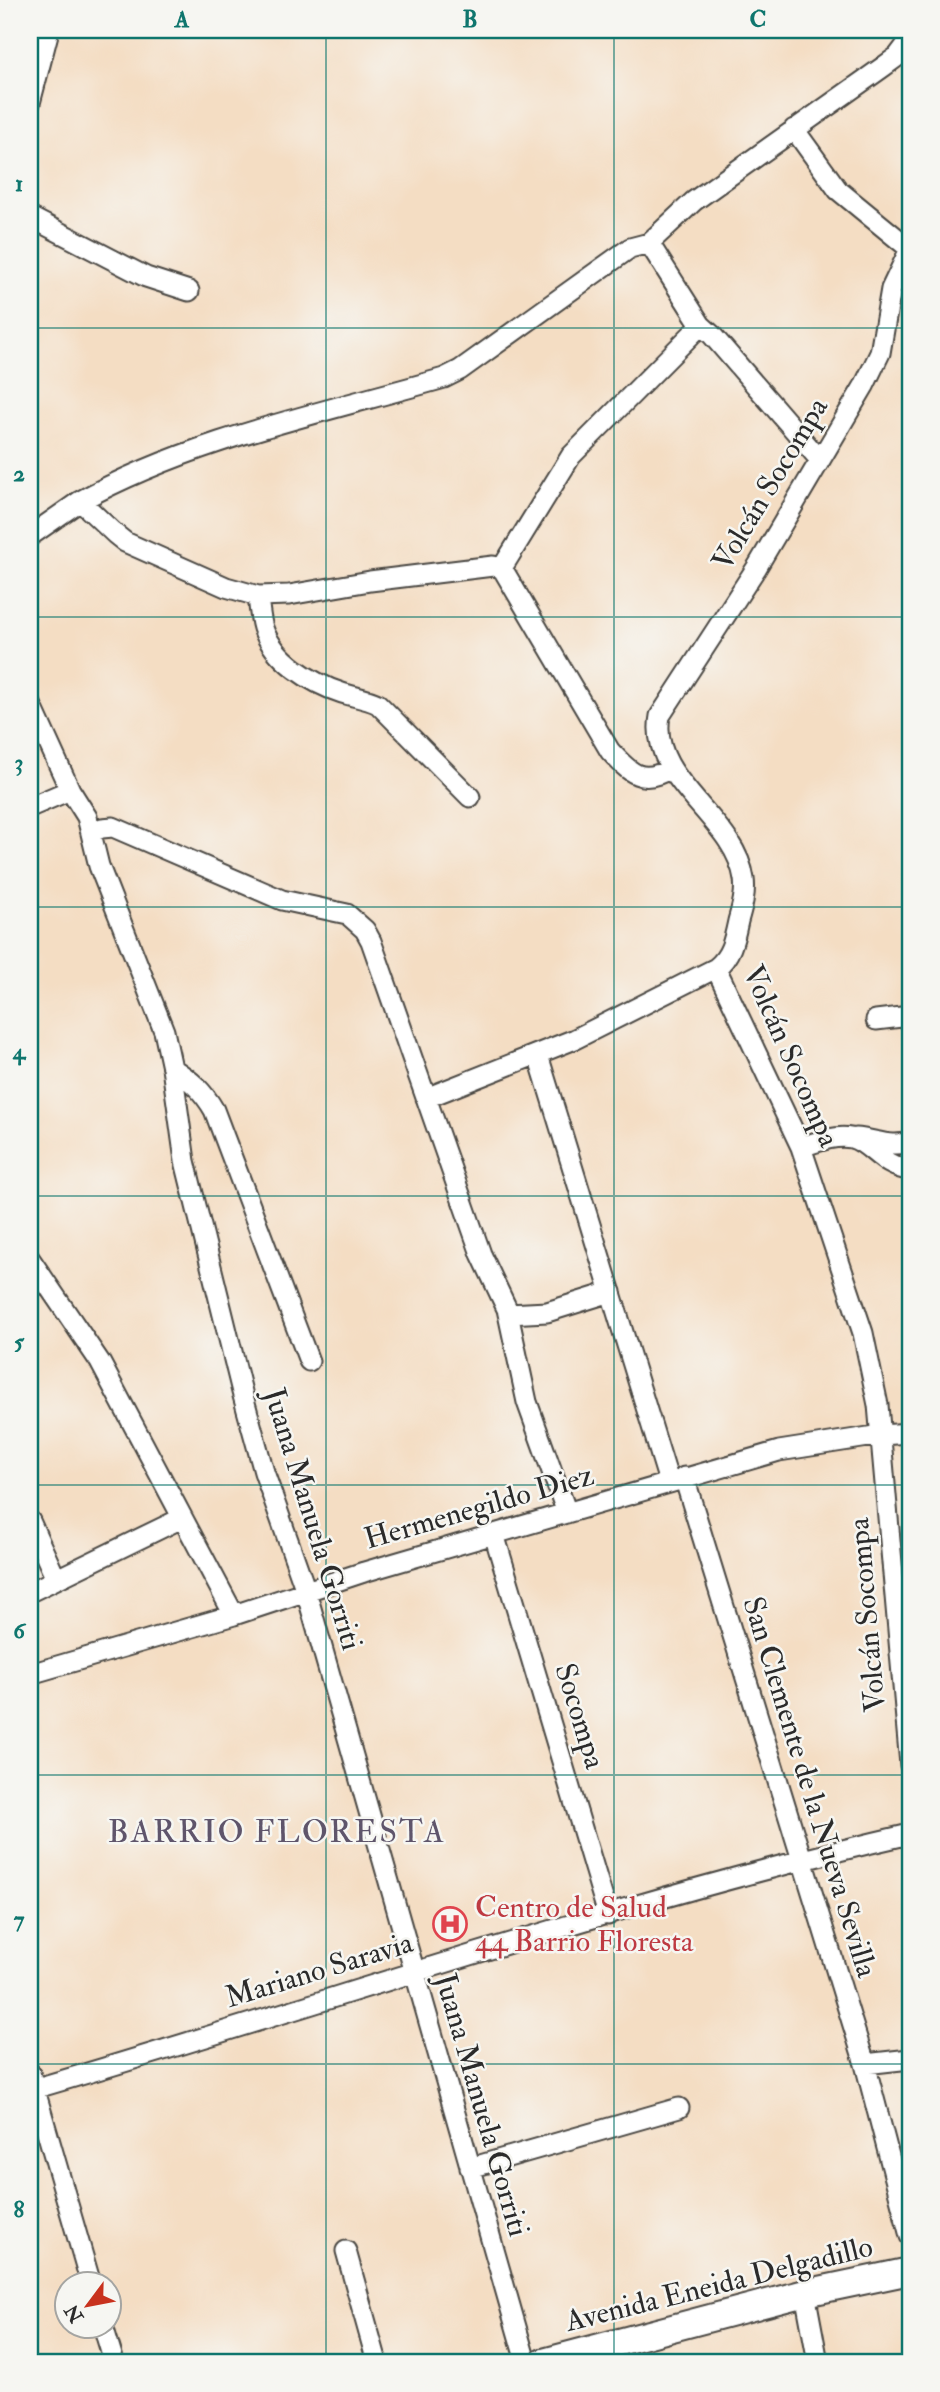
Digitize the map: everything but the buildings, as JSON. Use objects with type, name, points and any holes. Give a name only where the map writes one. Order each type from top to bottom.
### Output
[{"type":"main road","name":"Avenida Eneida Delgadillo","points":[[543,2362],[570,2359],[805,2293],[910,2271]]},
{"type":"street","points":[[30,103],[49,30]]},
{"type":"street","points":[[30,536],[80,501],[119,479],[153,466],[288,421],[444,378],[478,358],[630,248],[649,243],[694,201],[890,61],[910,40]]},
{"type":"street","points":[[794,129],[838,190],[910,249]]},
{"type":"street","points":[[30,217],[146,277],[188,291]]},
{"type":"street","points":[[649,243],[701,325],[820,460]]},
{"type":"street","name":"Volcán Socompa","points":[[910,249],[891,289],[876,363],[757,567],[660,716],[658,738],[671,768],[729,841],[740,863],[745,880],[744,898],[727,960],[716,968],[801,1147],[863,1333],[875,1384],[881,1435],[910,1765]]},
{"type":"street","points":[[502,568],[552,482],[571,456],[701,325]]},
{"type":"street","points":[[80,501],[125,542],[226,587],[258,596],[289,595],[370,580],[493,566],[502,568],[610,751],[633,773],[647,778],[658,776],[671,768]]},
{"type":"street","points":[[258,596],[263,628],[284,660],[340,692],[378,704],[470,797]]},
{"type":"street","name":"Juana Manuela Gorriti","points":[[30,702],[69,790],[87,817],[99,866],[164,1031],[185,1161],[242,1392],[264,1472],[306,1591],[526,2362]]},
{"type":"street","points":[[30,807],[69,790]]},
{"type":"street","points":[[92,832],[113,827],[282,900],[347,914],[356,919],[371,941],[481,1254],[508,1314],[527,1402],[567,1513]]},
{"type":"street","points":[[426,1098],[575,1039],[716,968]]},
{"type":"street","points":[[876,1020],[910,1016]]},
{"type":"street","name":"San Clemente de la Nueva Sevilla","points":[[538,1055],[611,1292],[802,1860],[864,2064],[910,2236]]},
{"type":"street","points":[[172,1068],[204,1092],[214,1110],[309,1361]]},
{"type":"street","points":[[801,1147],[836,1137],[872,1139],[894,1145],[910,1141]]},
{"type":"street","points":[[855,1138],[884,1161],[910,1170]]},
{"type":"street","points":[[30,1259],[100,1362],[234,1615]]},
{"type":"street","points":[[508,1314],[547,1312],[611,1292]]},
{"type":"street","name":"Hermenegildo Diez","points":[[30,1674],[792,1447],[910,1433]]},
{"type":"street","points":[[30,1592],[182,1518]]},
{"type":"street","points":[[30,1521],[56,1579]]},
{"type":"street","name":"Socompa","points":[[494,1534],[608,1915]]},
{"type":"street","name":"Mariano Saravia","points":[[31,2084],[608,1915],[802,1860],[910,1834]]},
{"type":"street","points":[[864,2064],[910,2059]]},
{"type":"street","points":[[31,2084],[87,2270]]},
{"type":"street","points":[[470,2168],[679,2108]]},
{"type":"street","points":[[346,2251],[377,2362]]},
{"type":"street","points":[[805,2293],[818,2362]]},
{"type":"street","points":[[107,2340],[114,2362]]},
{"type":"place","name":"Centro de Salud 44 Barrio Floresta","points":[[450,1924]]},
{"type":"district","name":"BARRIO FLORESTA","points":[[277,1832]]}]
